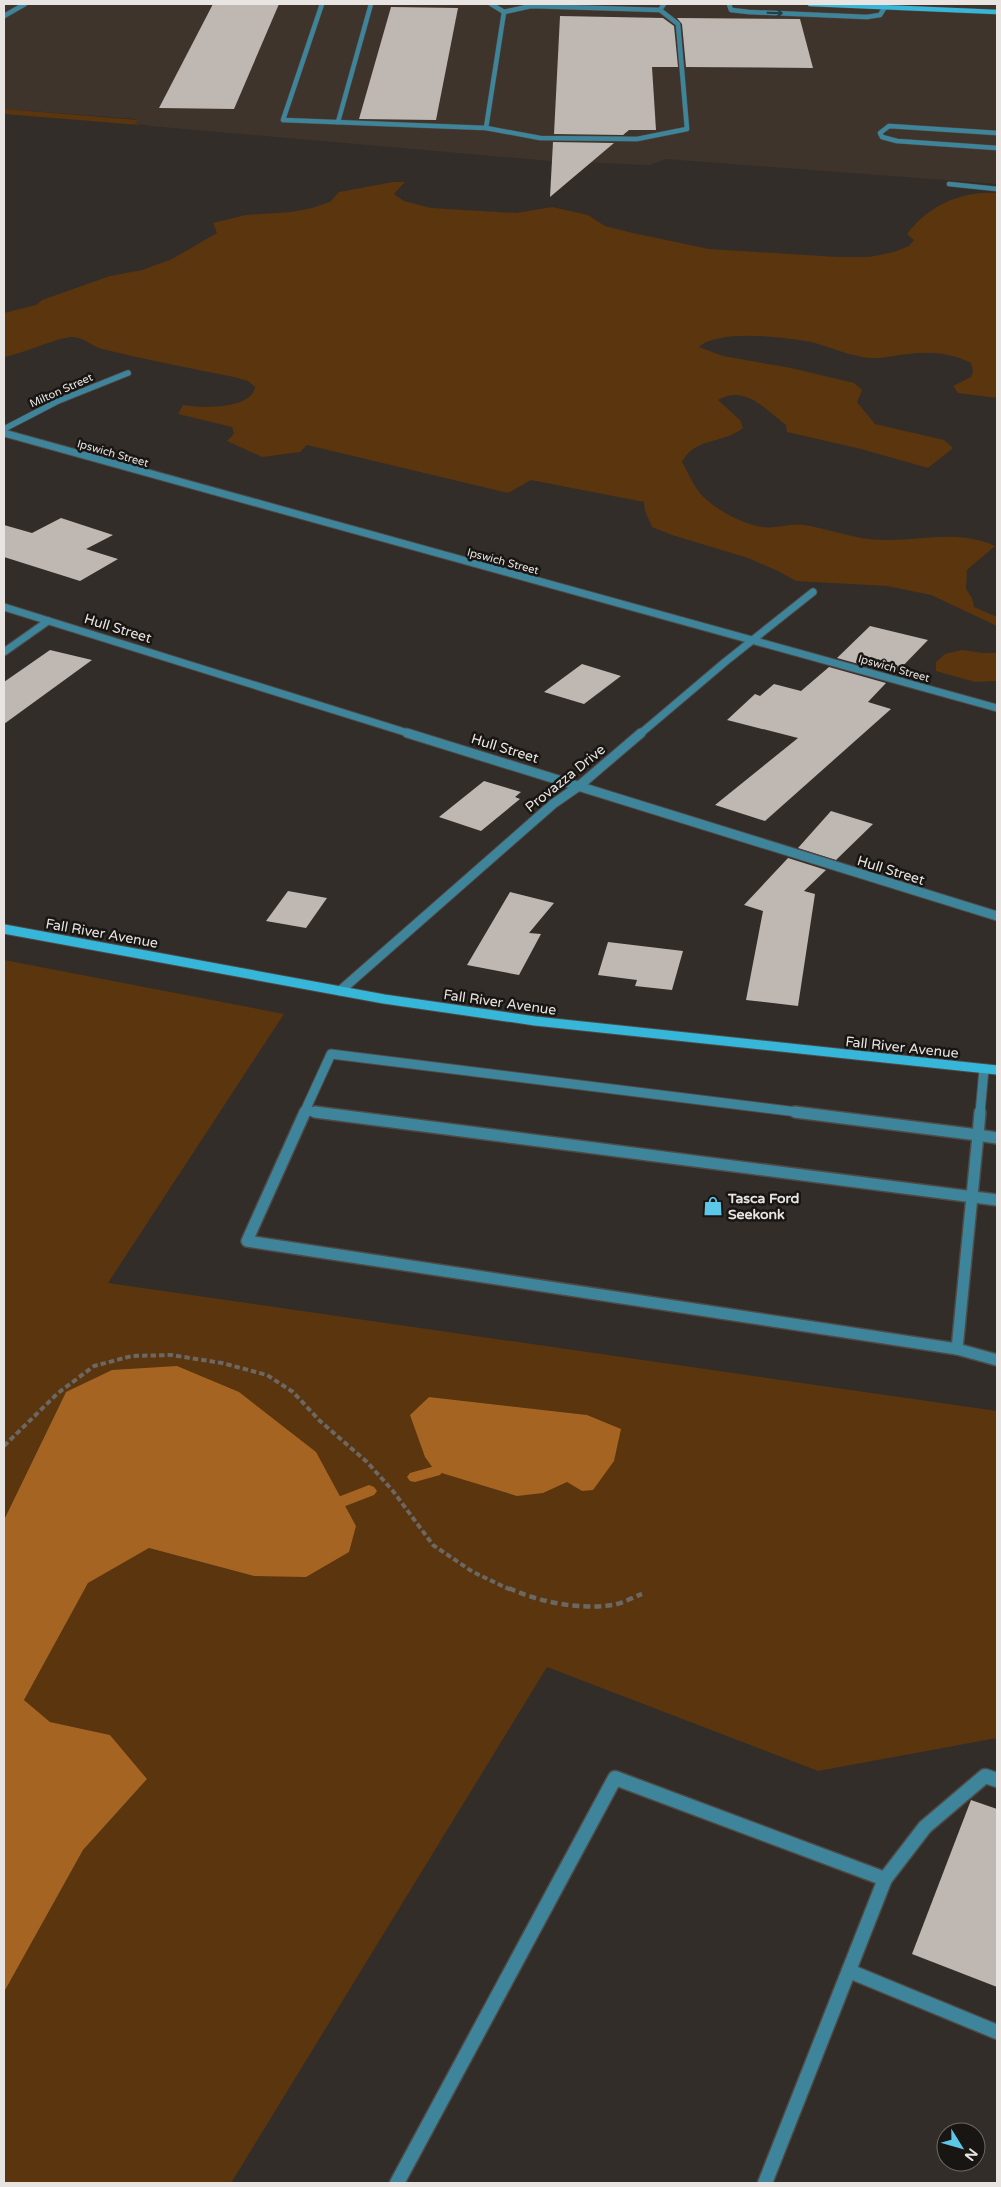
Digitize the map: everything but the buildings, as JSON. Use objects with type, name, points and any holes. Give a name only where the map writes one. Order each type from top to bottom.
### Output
[{"type":"main road","points":[[810,4],[903,6],[997,12]]},
{"type":"main road","name":"Fall River Avenue","points":[[4,929],[340,991],[535,1022],[997,1070]]},
{"type":"street","points":[[4,16],[26,4]]},
{"type":"street","points":[[322,4],[284,120],[486,128],[540,138],[637,139],[687,129],[678,24],[660,10],[531,5],[504,12],[491,4]]},
{"type":"street","points":[[338,122],[371,4]]},
{"type":"street","points":[[660,10],[664,4]]},
{"type":"street","points":[[729,4],[731,10],[749,12],[866,17],[880,15],[885,7]]},
{"type":"street","points":[[486,128],[504,12]]},
{"type":"street","points":[[997,133],[889,126],[880,132],[882,137],[897,141],[997,148]]},
{"type":"street","points":[[949,184],[997,189]]},
{"type":"street","name":"Milton Street","points":[[4,429],[58,401],[128,373]]},
{"type":"street","name":"Ipswich Street","points":[[4,433],[321,523],[997,708]]},
{"type":"street","name":"Provazza Drive","points":[[340,991],[554,804],[579,786],[725,662],[754,641],[812,592]]},
{"type":"street","name":"Hull Street","points":[[4,607],[579,786],[757,844],[997,916]]},
{"type":"street","points":[[4,652],[48,621]]},
{"type":"street","points":[[997,1138],[331,1054],[247,1241],[958,1349],[997,1360]]},
{"type":"street","points":[[958,1349],[984,1069]]},
{"type":"street","points":[[306,1111],[997,1200]]},
{"type":"street","points":[[765,2183],[885,1879],[925,1827],[985,1776],[997,1780]]},
{"type":"street","points":[[397,2183],[614,1778],[885,1879]]},
{"type":"street","points":[[849,1971],[997,2032]]},
{"type":"path","points":[[4,1446],[58,1393],[94,1366],[142,1356],[171,1355],[222,1363],[267,1375],[293,1392],[320,1422],[367,1462],[393,1490],[433,1544],[473,1572],[523,1594],[556,1604],[613,1605],[642,1594]]},
{"type":"shaded area","points":[[4,4],[997,4],[997,184],[666,159],[649,165],[550,161],[150,126],[134,123],[137,119],[4,109]]},
{"type":"shaded area","points":[[4,109],[138,120],[135,123],[140,125],[4,114]]},
{"type":"shaded area","points":[[393,182],[405,182],[394,194],[404,201],[431,208],[516,213],[552,207],[588,215],[605,226],[709,249],[838,257],[869,257],[894,252],[909,246],[914,240],[907,234],[915,224],[935,208],[959,197],[971,194],[997,193],[997,398],[958,393],[953,386],[971,377],[973,371],[971,363],[956,357],[940,354],[916,353],[870,358],[811,342],[752,336],[721,338],[708,341],[699,347],[723,356],[791,368],[854,383],[862,390],[857,402],[875,424],[944,440],[953,448],[928,468],[861,449],[787,432],[786,425],[763,406],[746,397],[737,395],[718,400],[740,420],[743,428],[727,437],[694,448],[682,462],[697,489],[705,498],[728,514],[746,523],[762,527],[804,525],[873,540],[940,537],[967,538],[995,546],[967,570],[966,589],[972,598],[974,607],[997,617],[997,626],[931,595],[887,586],[796,581],[748,558],[652,527],[645,511],[644,502],[531,480],[508,493],[307,445],[300,452],[262,457],[227,441],[234,434],[232,427],[178,414],[183,405],[213,407],[235,404],[245,400],[255,387],[248,381],[234,377],[102,349],[75,337],[4,357],[4,313],[36,305],[42,300],[110,276],[142,270],[172,259],[217,233],[213,223],[246,215],[291,212],[312,208],[330,202],[339,192]]},
{"type":"shaded area","points":[[962,650],[997,653],[997,681],[975,682],[936,671],[936,662],[945,654]]},
{"type":"shaded area","points":[[4,960],[284,1014],[108,1283],[997,1411],[997,1738],[818,1771],[547,1667],[231,2183],[4,2183],[4,1992],[83,1850],[147,1779],[110,1735],[50,1722],[24,1700],[88,1583],[149,1548],[254,1576],[356,1526],[315,1452],[66,1392],[4,1520]],"holes":[[[429,1397],[586,1415],[582,1491],[567,1482],[410,1415]]]},
{"type":"shaded area","points":[[177,1366],[239,1392],[316,1452],[356,1526],[349,1552],[306,1577],[254,1576],[149,1548],[88,1583],[24,1700],[50,1722],[110,1735],[147,1779],[83,1850],[4,1992],[4,1520],[66,1392],[112,1370]]},
{"type":"shaded area","points":[[429,1397],[587,1415],[621,1429],[614,1461],[593,1490],[582,1491],[567,1482],[543,1493],[517,1496],[435,1471],[425,1457],[410,1415]]},
{"type":"waterway","points":[[415,1477],[435,1471]]},
{"type":"waterway","points":[[343,1501],[369,1491]]},
{"type":"place","name":"Tasca Ford Seekonk","points":[[713,1206]]}]
